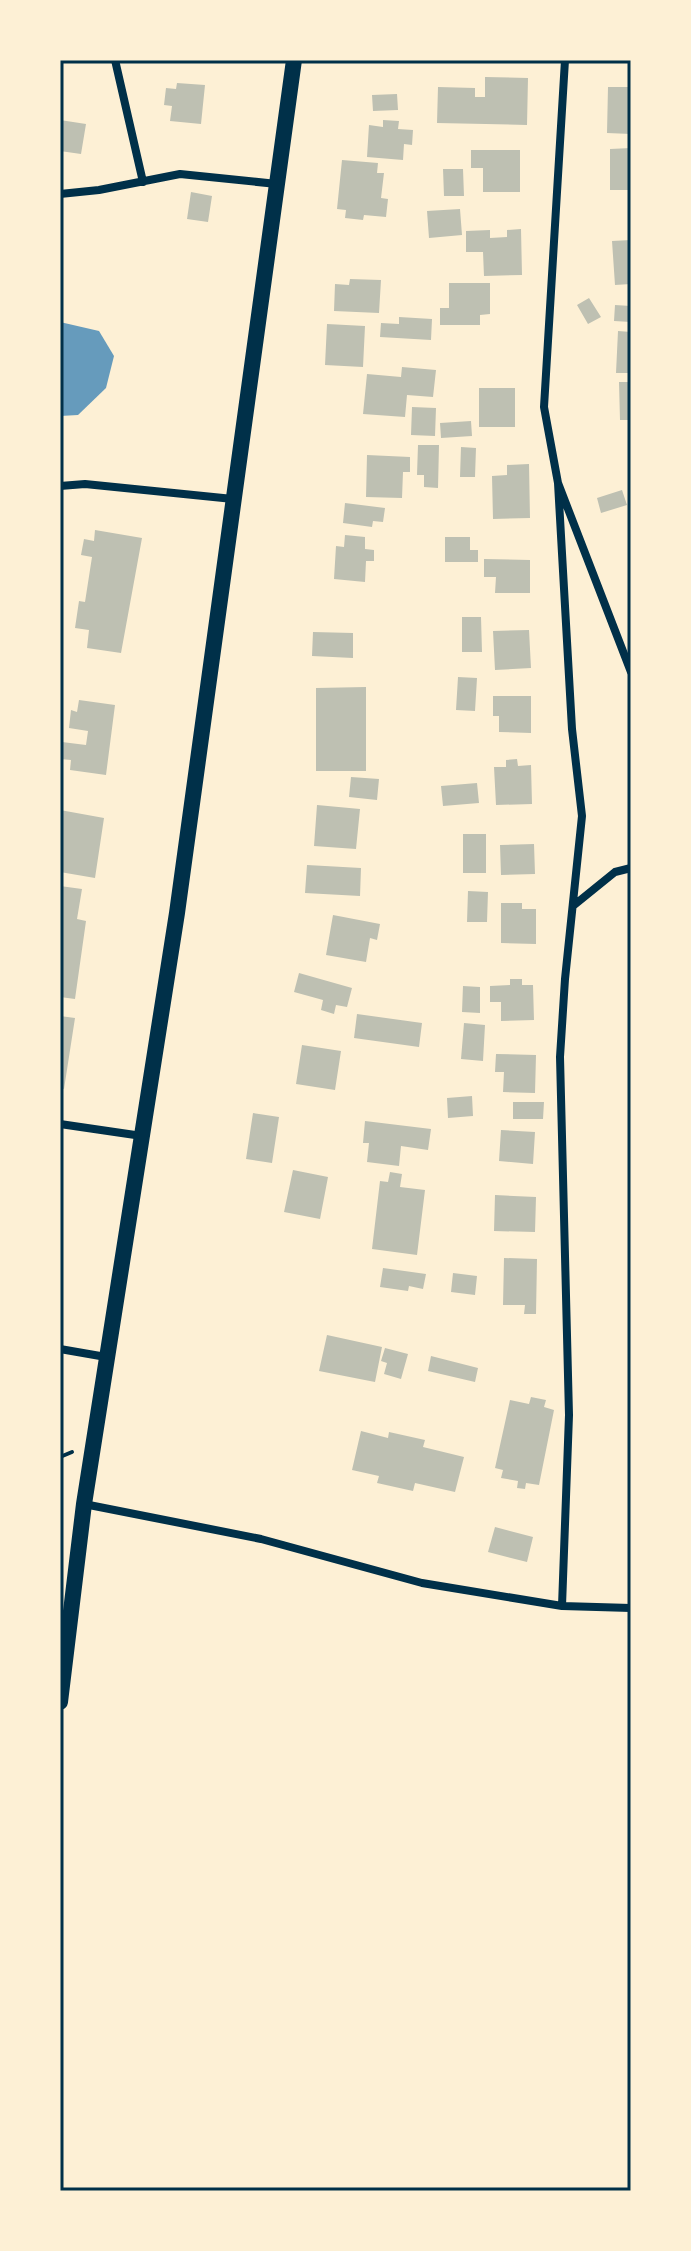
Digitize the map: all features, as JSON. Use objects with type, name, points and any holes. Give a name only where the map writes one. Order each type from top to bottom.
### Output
[{"type":"main road","points":[[60,1702],[84,1504],[179,898],[294,60]]},
{"type":"street","points":[[115,60],[143,182]]},
{"type":"street","points":[[562,1606],[569,1415],[560,1057],[582,816],[572,729],[558,483],[544,407],[565,60]]},
{"type":"street","points":[[60,194],[180,174],[277,184]]},
{"type":"street","points":[[558,483],[631,672]]},
{"type":"street","points":[[60,486],[85,484],[233,499]]},
{"type":"street","points":[[573,906],[615,872],[631,868]]},
{"type":"street","points":[[60,1124],[143,1136]]},
{"type":"street","points":[[60,1349],[107,1357]]},
{"type":"street","points":[[84,1504],[261,1539],[422,1583],[562,1606],[631,1608]]},
{"type":"water","points":[[60,322],[99,331],[114,356],[106,388],[78,415],[60,416]]},
{"type":"building","points":[[485,77],[528,78],[527,125],[437,123],[438,87],[475,88],[475,97],[485,97]]},
{"type":"building","points":[[177,83],[205,85],[201,124],[170,121],[172,106],[164,105],[166,88],[176,89]]},
{"type":"building","points":[[608,87],[631,87],[631,134],[607,133]]},
{"type":"building","points":[[397,94],[398,110],[373,111],[372,95]]},
{"type":"building","points":[[60,120],[86,124],[81,154],[60,151]]},
{"type":"building","points":[[383,120],[399,121],[398,129],[413,130],[412,145],[404,144],[403,160],[367,157],[369,125],[383,127]]},
{"type":"building","points":[[631,148],[631,190],[610,190],[610,149]]},
{"type":"building","points":[[471,150],[520,150],[520,192],[483,192],[483,168],[471,168]]},
{"type":"building","points":[[342,160],[378,163],[377,173],[384,173],[381,198],[388,199],[386,217],[364,215],[363,220],[345,218],[346,210],[337,209]]},
{"type":"building","points":[[443,169],[463,169],[464,196],[444,196]]},
{"type":"building","points":[[191,192],[212,196],[208,222],[187,219]]},
{"type":"building","points":[[460,209],[462,235],[429,238],[427,211]]},
{"type":"building","points":[[521,229],[522,275],[484,276],[483,252],[466,252],[466,231],[490,230],[490,238],[507,237],[507,230]]},
{"type":"building","points":[[631,240],[631,284],[615,285],[612,241]]},
{"type":"building","points":[[350,279],[381,280],[379,313],[334,311],[335,284],[349,285]]},
{"type":"building","points":[[449,283],[490,283],[490,314],[480,315],[480,325],[440,325],[440,308],[449,308]]},
{"type":"building","points":[[589,298],[601,317],[588,324],[577,305]]},
{"type":"building","points":[[615,305],[631,306],[631,322],[614,321]]},
{"type":"building","points":[[399,317],[432,319],[431,340],[380,337],[381,323],[399,324]]},
{"type":"building","points":[[327,324],[365,326],[363,367],[325,365]]},
{"type":"building","points":[[618,331],[631,332],[631,373],[616,373]]},
{"type":"building","points":[[402,367],[436,370],[433,397],[407,395],[405,417],[363,414],[367,374],[401,377]]},
{"type":"building","points":[[619,382],[631,382],[631,420],[620,420]]},
{"type":"building","points":[[479,388],[515,388],[515,427],[479,427]]},
{"type":"building","points":[[412,407],[436,408],[435,436],[411,435]]},
{"type":"building","points":[[471,421],[472,436],[441,438],[440,423]]},
{"type":"building","points":[[418,445],[439,445],[438,488],[424,487],[424,475],[417,475]]},
{"type":"building","points":[[461,447],[476,448],[475,477],[460,477]]},
{"type":"building","points":[[367,455],[410,457],[410,472],[403,472],[402,498],[366,497]]},
{"type":"building","points":[[529,464],[530,518],[493,519],[492,476],[507,475],[507,465]]},
{"type":"building","points":[[622,490],[627,505],[601,513],[597,498]]},
{"type":"building","points":[[345,503],[385,508],[383,522],[373,521],[372,527],[343,523]]},
{"type":"building","points":[[95,530],[142,538],[121,653],[87,648],[89,630],[75,628],[79,601],[85,602],[92,557],[81,555],[84,539],[94,541]]},
{"type":"building","points":[[345,535],[365,537],[365,549],[374,550],[374,561],[366,561],[365,582],[334,579],[336,546],[344,547]]},
{"type":"building","points":[[445,537],[470,537],[470,550],[478,550],[478,562],[445,562]]},
{"type":"building","points":[[484,559],[530,560],[530,593],[495,593],[496,577],[484,577]]},
{"type":"building","points":[[462,617],[481,617],[482,652],[462,652]]},
{"type":"building","points":[[529,630],[531,668],[495,670],[493,631]]},
{"type":"building","points":[[313,632],[353,633],[353,658],[312,656]]},
{"type":"building","points":[[458,677],[477,678],[475,711],[456,710]]},
{"type":"building","points":[[366,687],[366,771],[316,771],[316,688]]},
{"type":"building","points":[[493,696],[531,696],[531,733],[499,732],[499,716],[493,716]]},
{"type":"building","points":[[79,700],[115,705],[106,775],[70,770],[71,760],[60,759],[62,742],[86,745],[88,731],[69,728],[71,710],[77,712]]},
{"type":"building","points":[[517,759],[518,766],[531,765],[532,804],[496,805],[494,767],[506,767],[506,760]]},
{"type":"building","points":[[351,777],[379,779],[377,800],[349,797]]},
{"type":"building","points":[[477,783],[479,803],[443,806],[441,786]]},
{"type":"building","points":[[317,805],[360,809],[356,849],[314,846]]},
{"type":"building","points":[[60,810],[104,818],[95,878],[60,872]]},
{"type":"building","points":[[463,834],[486,834],[486,873],[463,873]]},
{"type":"building","points":[[534,844],[535,874],[501,875],[500,845]]},
{"type":"building","points":[[307,865],[361,868],[360,896],[305,893]]},
{"type":"building","points":[[60,886],[82,889],[77,919],[86,921],[75,999],[60,997]]},
{"type":"building","points":[[468,891],[488,892],[487,922],[467,922]]},
{"type":"building","points":[[501,903],[522,903],[522,909],[536,909],[536,944],[501,943]]},
{"type":"building","points":[[333,915],[380,924],[377,940],[370,938],[366,962],[326,955]]},
{"type":"building","points":[[299,973],[352,988],[347,1007],[336,1005],[334,1014],[321,1010],[323,1000],[294,992]]},
{"type":"building","points":[[510,979],[522,979],[522,985],[533,985],[534,1020],[501,1021],[501,1002],[490,1002],[490,986],[510,985]]},
{"type":"building","points":[[463,986],[480,987],[480,1013],[462,1012]]},
{"type":"building","points":[[357,1014],[422,1023],[419,1047],[354,1038]]},
{"type":"building","points":[[60,1016],[75,1018],[64,1089],[60,1088]]},
{"type":"building","points":[[464,1023],[485,1025],[483,1061],[461,1059]]},
{"type":"building","points":[[302,1045],[341,1051],[335,1090],[296,1084]]},
{"type":"building","points":[[496,1054],[536,1055],[535,1093],[503,1092],[504,1072],[495,1072]]},
{"type":"building","points":[[472,1096],[473,1116],[448,1118],[447,1098]]},
{"type":"building","points":[[513,1102],[544,1102],[543,1119],[513,1119]]},
{"type":"building","points":[[253,1113],[279,1117],[272,1163],[246,1159]]},
{"type":"building","points":[[365,1121],[431,1129],[428,1150],[401,1146],[399,1166],[367,1162],[369,1143],[363,1143]]},
{"type":"building","points":[[501,1130],[535,1132],[533,1164],[499,1161]]},
{"type":"building","points":[[293,1170],[328,1177],[320,1219],[284,1212]]},
{"type":"building","points":[[390,1172],[402,1174],[400,1187],[425,1190],[417,1255],[372,1249],[380,1181],[388,1182]]},
{"type":"building","points":[[495,1195],[536,1197],[535,1232],[494,1231]]},
{"type":"building","points":[[504,1258],[537,1259],[536,1314],[524,1314],[525,1305],[503,1305]]},
{"type":"building","points":[[383,1268],[426,1274],[423,1289],[409,1286],[408,1291],[380,1287]]},
{"type":"building","points":[[453,1273],[477,1276],[475,1295],[451,1292]]},
{"type":"building","points":[[327,1335],[382,1347],[375,1382],[319,1371]]},
{"type":"building","points":[[385,1348],[408,1354],[401,1379],[384,1374],[387,1363],[381,1361]]},
{"type":"building","points":[[431,1356],[478,1368],[475,1382],[428,1371]]},
{"type":"building","points":[[531,1397],[546,1400],[544,1407],[554,1410],[539,1485],[526,1483],[525,1489],[517,1488],[518,1481],[501,1478],[503,1470],[495,1468],[510,1400],[529,1404]]},
{"type":"building","points":[[361,1431],[388,1438],[389,1432],[425,1440],[423,1447],[464,1457],[455,1492],[415,1483],[413,1491],[377,1483],[379,1476],[352,1470]]},
{"type":"building","points":[[495,1527],[533,1537],[527,1562],[488,1552]]}]
